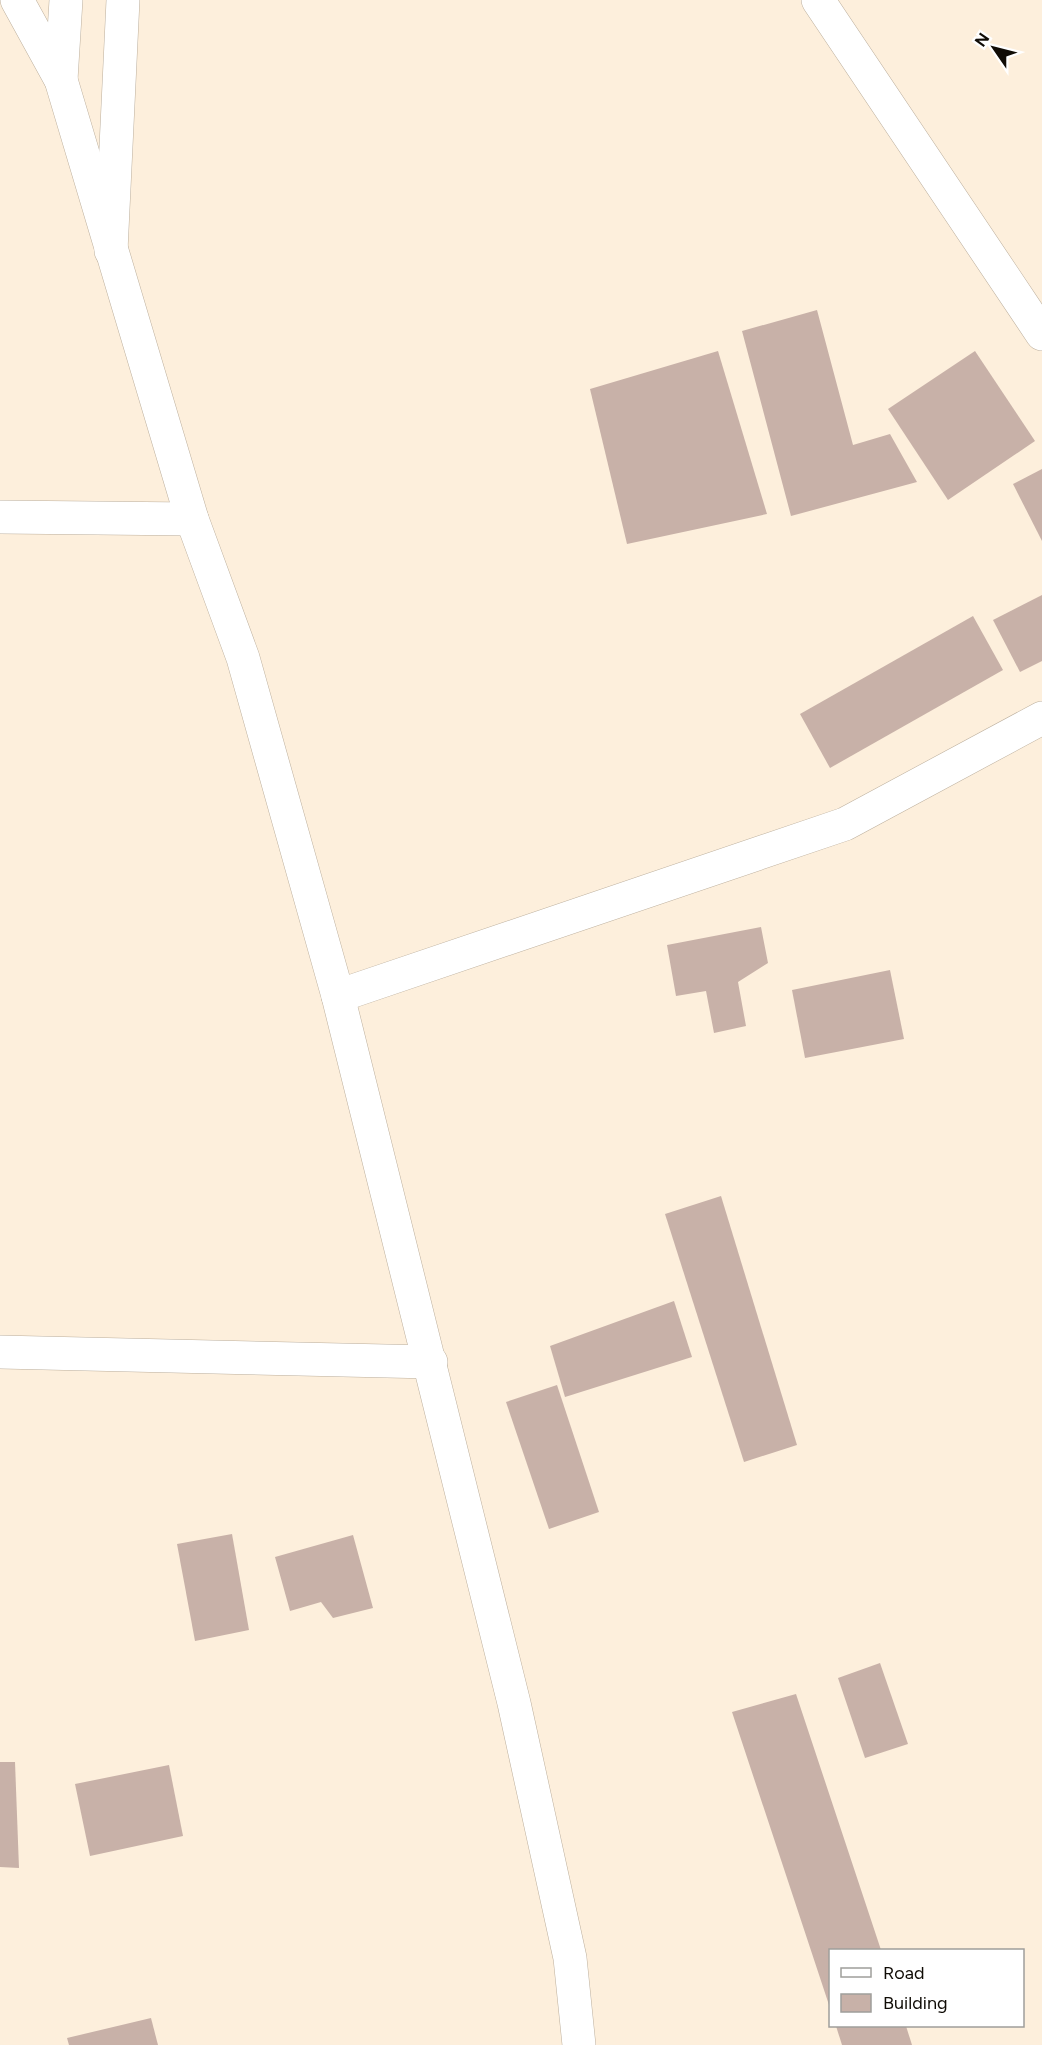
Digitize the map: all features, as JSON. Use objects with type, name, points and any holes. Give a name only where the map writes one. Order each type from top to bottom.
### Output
[{"type":"street","points":[[17,0],[61,81],[192,519],[243,658],[338,996],[431,1362],[514,1703],[570,1958],[579,2045]]},
{"type":"street","points":[[61,81],[66,0]]},
{"type":"street","points":[[111,251],[123,0]]},
{"type":"street","points":[[818,0],[1042,334]]},
{"type":"street","points":[[0,516],[192,519]]},
{"type":"street","points":[[338,996],[845,824],[1042,718]]},
{"type":"street","points":[[0,1352],[431,1362]]},
{"type":"building","points":[[817,310],[853,445],[890,434],[917,482],[791,516],[742,331]]},
{"type":"building","points":[[718,351],[767,514],[627,544],[590,389]]},
{"type":"building","points":[[975,351],[1035,441],[948,500],[888,409]]},
{"type":"building","points":[[1042,469],[1042,541],[1013,484]]},
{"type":"building","points":[[1042,595],[1042,661],[1020,672],[993,620]]},
{"type":"building","points":[[973,616],[1003,670],[830,768],[800,714]]},
{"type":"building","points":[[761,927],[768,963],[738,982],[746,1026],[714,1033],[706,991],[676,996],[667,945]]},
{"type":"building","points":[[890,970],[904,1039],[805,1058],[792,990]]},
{"type":"building","points":[[721,1196],[797,1445],[744,1462],[665,1214]]},
{"type":"building","points":[[674,1301],[692,1357],[565,1397],[550,1346]]},
{"type":"building","points":[[557,1385],[599,1512],[549,1529],[506,1402]]},
{"type":"building","points":[[232,1534],[249,1630],[195,1641],[177,1544]]},
{"type":"building","points":[[353,1535],[373,1608],[333,1618],[321,1602],[290,1611],[275,1557]]},
{"type":"building","points":[[880,1663],[908,1744],[865,1758],[838,1678]]},
{"type":"building","points":[[796,1694],[881,1949],[829,1949],[829,2005],[732,1712]]},
{"type":"building","points":[[0,1762],[15,1762],[19,1868],[0,1867]]},
{"type":"building","points":[[169,1765],[183,1836],[90,1856],[75,1784]]},
{"type":"building","points":[[151,2018],[158,2045],[69,2045],[67,2038]]},
{"type":"building","points":[[836,2027],[906,2027],[912,2045],[842,2045]]}]
